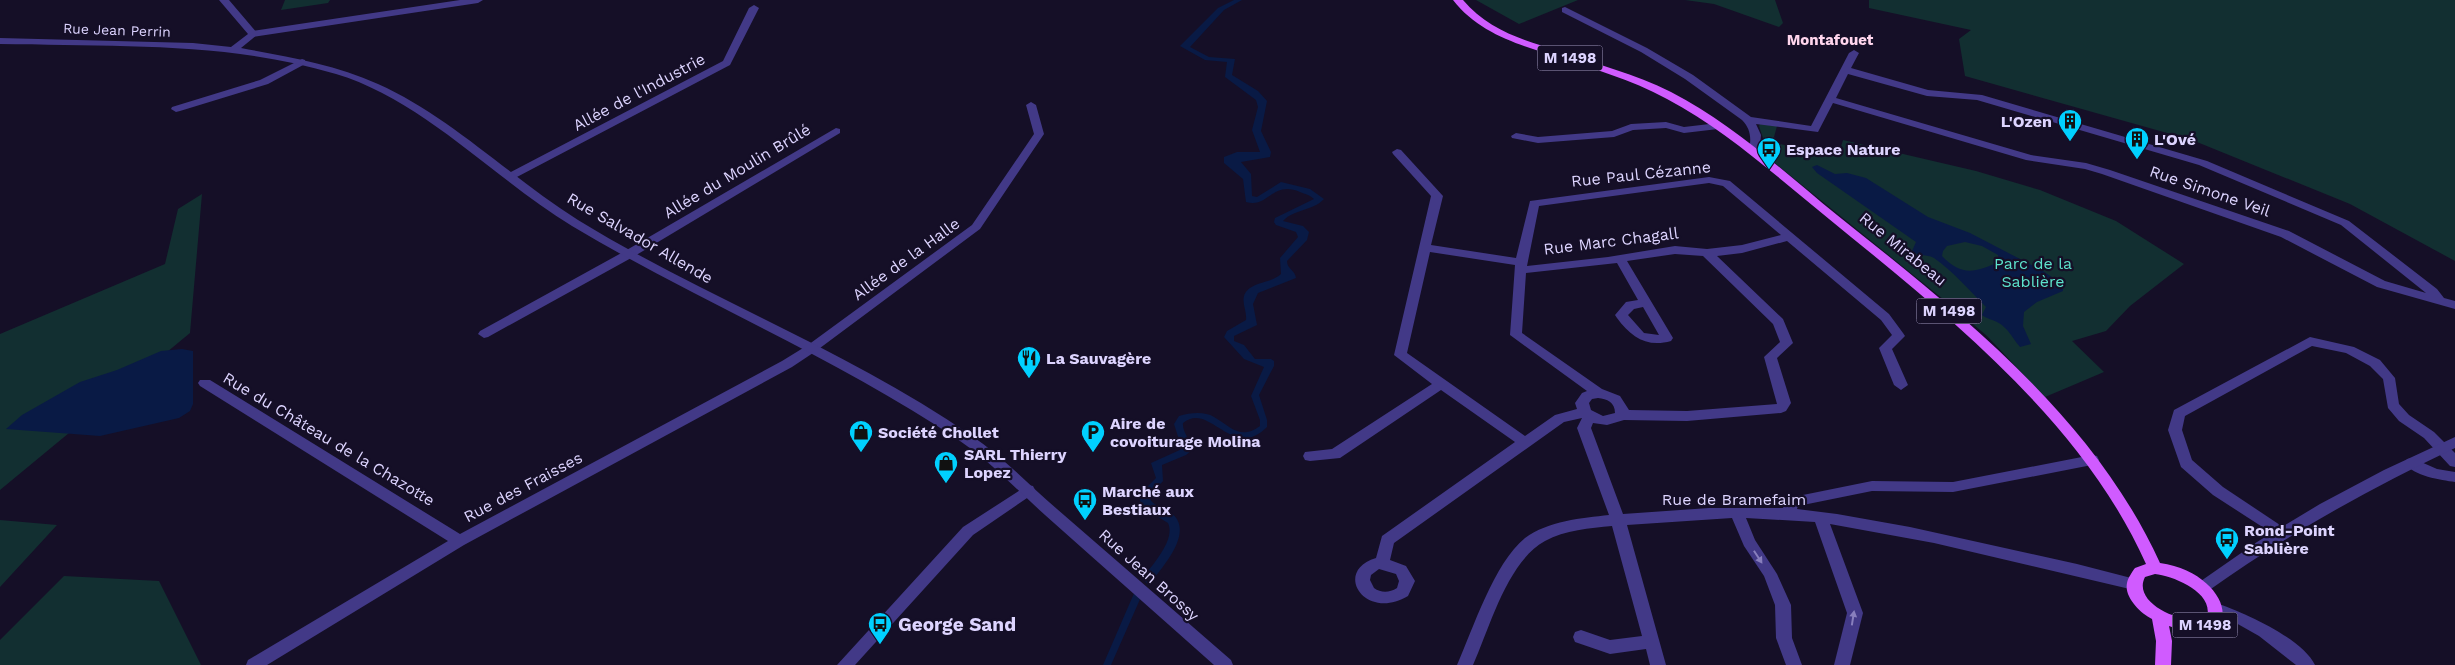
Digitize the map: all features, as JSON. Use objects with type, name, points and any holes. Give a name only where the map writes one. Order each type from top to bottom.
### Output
[{"type":"main road","name":"Rue Mirabeau","points":[[1458,0],[1467,12],[1504,35],[1635,80],[1688,106],[1750,149],[1941,304],[1980,340],[2092,460],[2128,511],[2155,568]]},
{"type":"main road","points":[[2134,584],[2140,572],[2155,568]]},
{"type":"main road","name":"M 1498","points":[[2134,584],[2141,601],[2159,617],[2186,627],[2199,627],[2209,624],[2215,618],[2214,602],[2203,587],[2180,573],[2155,568]]},
{"type":"main road","name":"M 1498","points":[[2159,617],[2164,641],[2163,665]]},
{"type":"street","points":[[224,0],[253,34]]},
{"type":"street","points":[[233,50],[253,34],[478,0]]},
{"type":"street","name":"Allée de l'Industrie","points":[[511,176],[727,63],[754,8]]},
{"type":"street","points":[[1565,10],[1652,54],[1689,77],[1749,120],[1814,130],[1854,53]]},
{"type":"street","name":"Rue Jean Perrin","points":[[0,41],[164,45],[233,50]]},
{"type":"street","name":"Rue Salvador Allende","points":[[233,50],[302,62],[343,73],[402,100],[572,221],[629,254],[812,348],[918,407],[970,441],[1028,490]]},
{"type":"street","points":[[176,110],[264,82],[302,62]]},
{"type":"street","points":[[1846,70],[1927,93],[1978,97],[2203,163],[2345,223],[2433,292],[2442,302]]},
{"type":"street","name":"Rue Simone Veil","points":[[1830,99],[2030,158],[2086,166],[2106,172],[2285,234],[2381,284],[2455,305]]},
{"type":"street","name":"Allée de la Halle","points":[[812,348],[976,227],[1039,134],[1031,105]]},
{"type":"street","points":[[1749,120],[1756,142],[1755,146],[1750,149]]},
{"type":"street","points":[[1516,136],[1538,140],[1614,134],[1631,127],[1666,125],[1684,130],[1718,126]]},
{"type":"street","name":"Allée du Moulin Brûlé","points":[[484,334],[629,254],[836,131]]},
{"type":"street","points":[[1397,152],[1437,196],[1400,355],[1526,443]]},
{"type":"street","name":"Rue Paul Cézanne","points":[[1598,393],[1516,335],[1521,266],[1534,203],[1709,180],[1726,183],[1885,317],[1899,336],[1885,348],[1901,384]]},
{"type":"street","name":"Rue Marc Chagall","points":[[1425,248],[1521,266],[1620,259],[1675,250],[1695,249],[1707,253],[1742,249],[1791,236]]},
{"type":"street","points":[[1382,563],[1387,540],[1560,418],[1587,414],[1607,421],[1613,421],[1622,415],[1687,416],[1781,408],[1784,404],[1770,357],[1787,343],[1779,322],[1707,253]]},
{"type":"street","points":[[1620,259],[1647,303]]},
{"type":"street","points":[[2282,534],[2218,491],[2186,463],[2175,430],[2179,413],[2310,341],[2350,350],[2375,363],[2389,378],[2393,405],[2404,418],[2429,435],[2449,445],[2455,462]]},
{"type":"street","name":"Rue des Fraisses","points":[[254,665],[459,541],[779,369],[812,348]]},
{"type":"street","name":"Rue du Château de la Chazotte","points":[[205,383],[443,529],[459,541]]},
{"type":"street","points":[[1310,456],[1335,454],[1441,384]]},
{"type":"street","points":[[1622,415],[1623,408],[1618,400],[1609,395],[1598,393],[1587,396],[1582,403],[1587,414],[1584,428],[1618,520],[1653,641],[1658,665]]},
{"type":"street","points":[[2203,587],[2235,563],[2282,534],[2412,463],[2449,445]]},
{"type":"street","points":[[1788,514],[1793,502],[1862,488],[1953,487],[2076,461],[2092,460]]},
{"type":"street","points":[[2412,463],[2434,474],[2455,477]]},
{"type":"street","points":[[845,665],[968,531],[1028,490]]},
{"type":"street","name":"Rue Jean Brossy","points":[[1028,490],[1225,665]]},
{"type":"street","points":[[1737,513],[1748,542],[1770,574],[1783,605],[1784,638],[1794,665]]},
{"type":"street","name":"Rue de Bramefaim","points":[[1465,665],[1507,572],[1517,556],[1530,543],[1546,533],[1566,527],[1618,520],[1737,513],[1820,517],[1904,530],[2134,584]]},
{"type":"street","points":[[1820,517],[1856,613],[1842,665]]},
{"type":"street","points":[[2216,610],[2234,615],[2278,639],[2307,665]]},
{"type":"street","points":[[1581,637],[1610,647],[1653,641]]},
{"type":"green space","points":[[285,0],[330,0],[328,3],[281,10]]},
{"type":"green space","points":[[1476,0],[1578,0],[1519,24]]},
{"type":"green space","points":[[1685,0],[1775,0],[1783,23],[1779,27],[1714,4]]},
{"type":"green space","points":[[1869,0],[2455,0],[2455,261],[2350,204],[2192,140],[1965,76],[1959,39],[1971,30],[1869,8]]},
{"type":"green space","name":"Parc de la Sablière","points":[[1760,124],[1777,126],[1774,137],[1780,144],[1838,157],[1843,140],[1976,171],[2040,190],[2116,221],[2184,264],[2130,306],[2106,331],[2072,341],[2104,372],[2045,397],[1987,336],[1770,159],[1759,126]]},
{"type":"green space","points":[[202,194],[190,333],[0,490],[0,334],[165,264],[178,209]]},
{"type":"green space","points":[[0,520],[57,525],[0,587]]},
{"type":"green space","points":[[64,576],[159,581],[201,665],[0,665],[0,640]]},
{"type":"water","points":[[1234,0],[1242,0],[1224,10],[1190,47],[1209,57],[1235,59],[1232,75],[1258,91],[1267,101],[1261,131],[1271,152],[1270,157],[1241,162],[1251,174],[1252,196],[1257,197],[1281,182],[1310,189],[1324,199],[1314,206],[1292,214],[1283,221],[1303,226],[1309,232],[1307,240],[1287,261],[1296,278],[1258,293],[1253,304],[1257,325],[1234,336],[1234,341],[1244,345],[1255,359],[1271,359],[1274,361],[1274,366],[1259,395],[1267,420],[1267,427],[1254,436],[1243,438],[1232,435],[1203,419],[1193,418],[1183,423],[1191,451],[1162,465],[1163,481],[1149,497],[1158,506],[1170,512],[1177,520],[1180,529],[1178,539],[1168,559],[1149,585],[1142,579],[1162,552],[1170,530],[1168,523],[1145,509],[1140,501],[1141,493],[1156,478],[1151,463],[1182,449],[1174,424],[1179,416],[1192,413],[1206,414],[1241,432],[1247,432],[1260,426],[1260,420],[1251,396],[1264,367],[1244,359],[1224,337],[1227,331],[1246,320],[1244,296],[1247,291],[1255,285],[1272,280],[1281,274],[1280,258],[1298,237],[1296,232],[1276,225],[1274,222],[1275,218],[1314,199],[1291,189],[1283,189],[1260,202],[1246,202],[1243,179],[1224,163],[1224,157],[1237,152],[1260,152],[1252,130],[1258,107],[1256,100],[1225,77],[1227,62],[1205,60],[1180,46],[1218,8]]},
{"type":"water","points":[[1817,165],[1835,174],[1847,173],[1866,178],[1928,217],[1970,233],[2043,271],[2063,285],[2063,291],[2037,302],[2024,312],[2023,326],[2031,344],[2020,347],[2002,325],[1982,315],[1986,307],[1948,269],[1934,258],[1912,251],[1916,242],[1817,173],[1812,167]],"holes":[[[1965,242],[1982,246],[1998,255],[1999,262],[1969,271],[1956,267],[1942,256],[1947,246]]]},
{"type":"water","points":[[182,349],[193,351],[193,404],[190,411],[179,418],[100,436],[6,429],[22,415],[80,382],[117,370],[161,351]]},
{"type":"water","points":[[1135,591],[1141,597],[1111,665],[1103,665]]},
{"type":"place","name":"L'Ozen","points":[[2070,142]]},
{"type":"place","name":"L'Ové","points":[[2137,160]]},
{"type":"place","name":"Espace Nature","points":[[1769,170]]},
{"type":"place","name":"La Sauvagère","points":[[1029,379]]},
{"type":"place","name":"Société Chollet","points":[[861,453]]},
{"type":"place","name":"Aire de covoiturage Molina","points":[[1093,453]]},
{"type":"place","name":"SARL Thierry Lopez","points":[[946,484]]},
{"type":"place","name":"Marché aux Bestiaux","points":[[1085,521]]},
{"type":"place","name":"Rond-Point Sablière","points":[[2227,560]]},
{"type":"place","name":"George Sand","points":[[880,645]]},
{"type":"district","name":"Montafouet","points":[[1830,40]]}]
